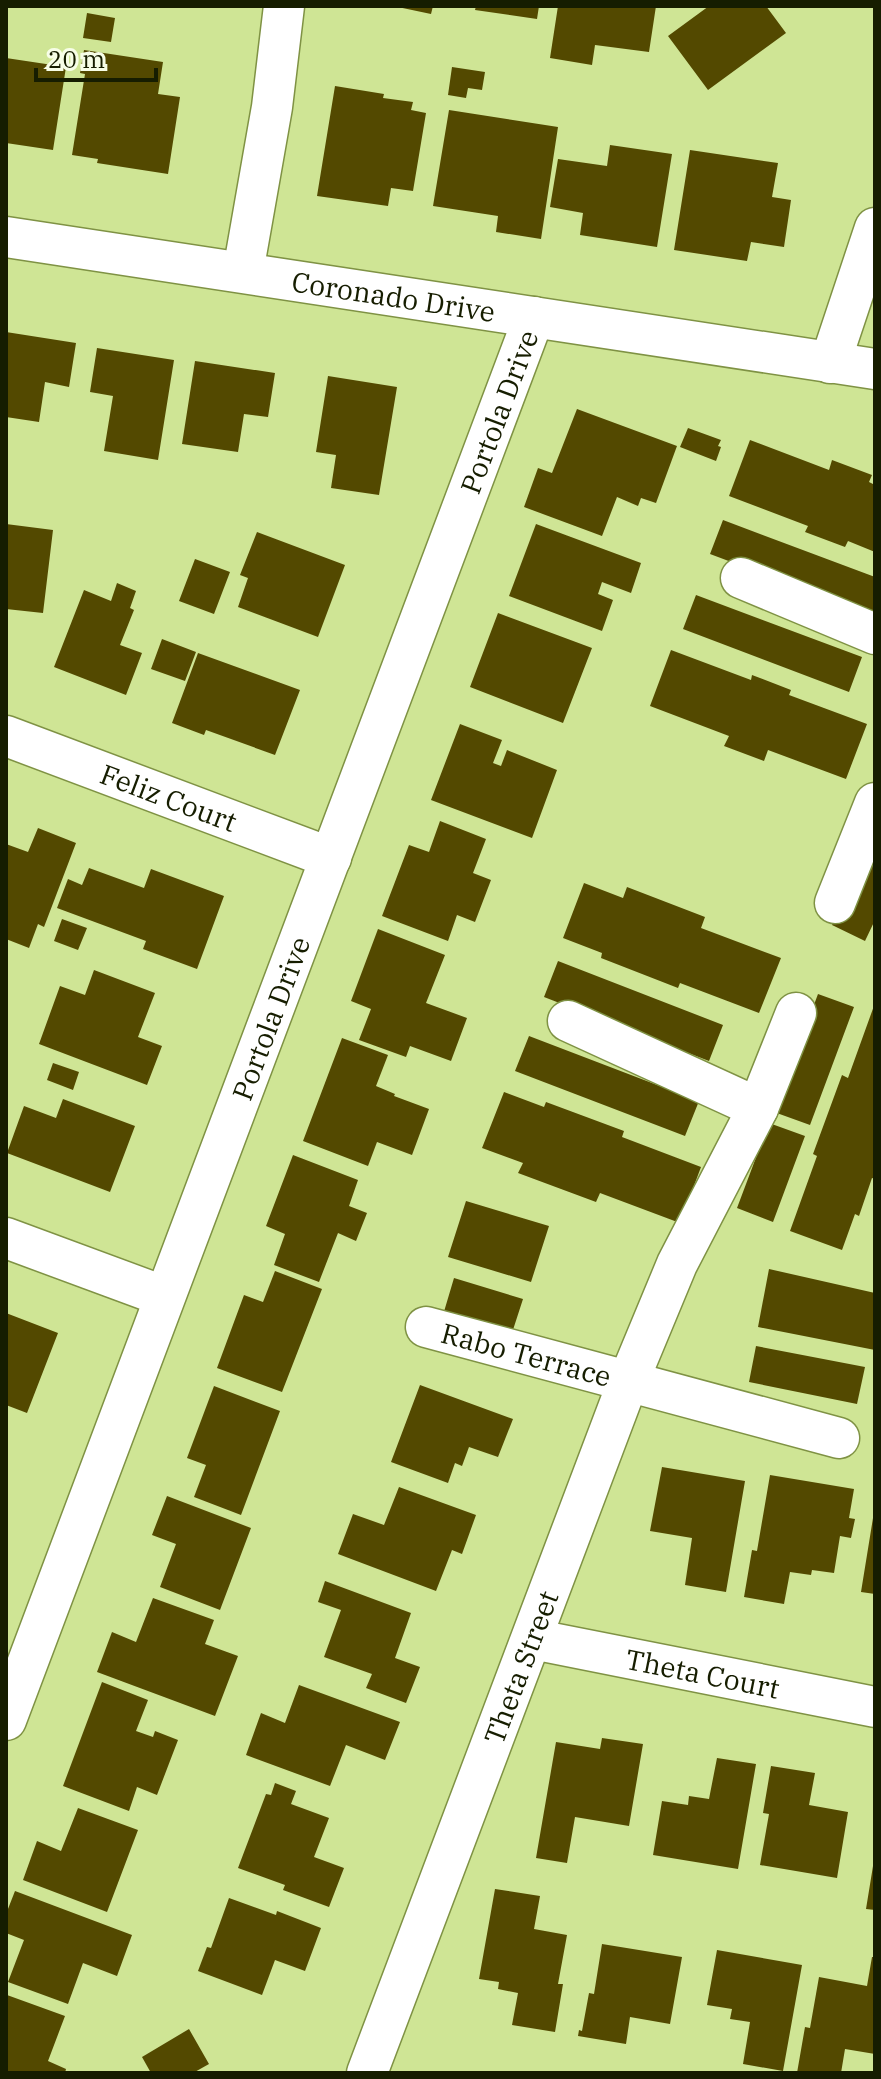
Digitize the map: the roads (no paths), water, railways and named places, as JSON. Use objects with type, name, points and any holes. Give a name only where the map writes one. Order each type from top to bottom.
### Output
[{"type":"street","points":[[243,272],[272,107],[284,6]]},
{"type":"street","points":[[830,363],[875,228]]},
{"type":"street","name":"Coronado Drive","points":[[6,237],[875,369]]},
{"type":"street","name":"Portola Drive","points":[[6,1720],[163,1296],[534,317]]},
{"type":"street","points":[[741,578],[875,634]]},
{"type":"street","name":"Feliz Court","points":[[6,736],[331,858]]},
{"type":"street","points":[[835,903],[875,803]]},
{"type":"street","name":"Theta Street","points":[[367,2073],[628,1382],[677,1264],[758,1108],[796,1013]]},
{"type":"street","points":[[568,1021],[758,1108]]},
{"type":"street","points":[[6,1238],[163,1296]]},
{"type":"street","name":"Rabo Terrace","points":[[426,1327],[839,1438]]},
{"type":"street","name":"Theta Court","points":[[532,1639],[875,1707]]}]
